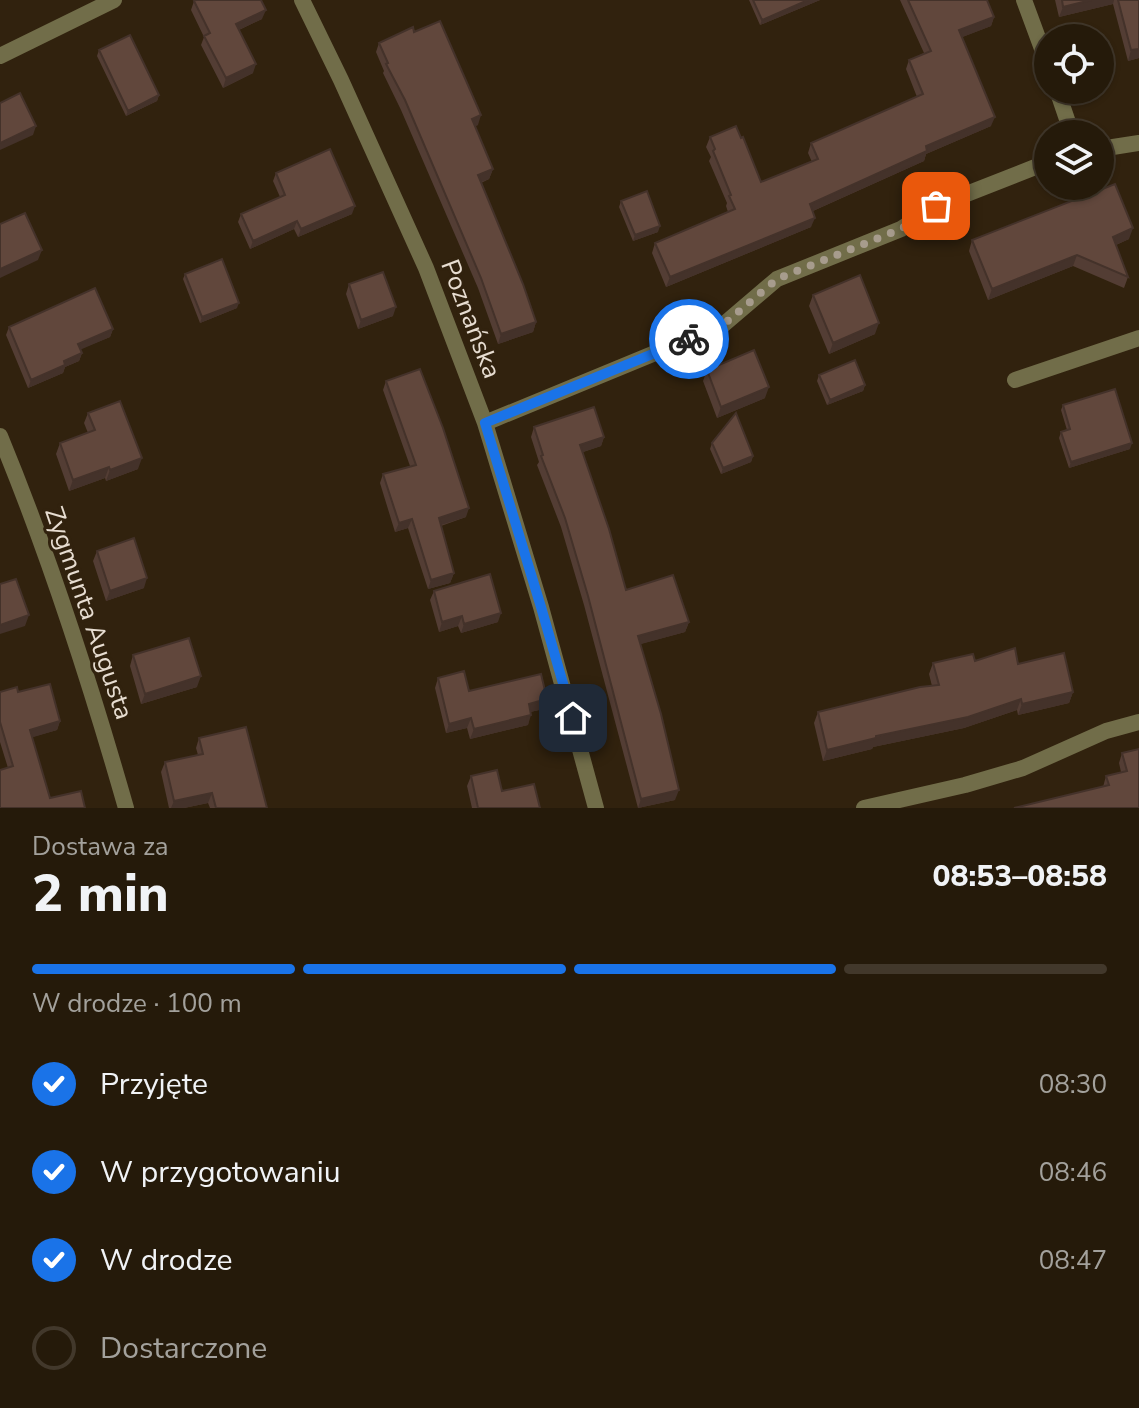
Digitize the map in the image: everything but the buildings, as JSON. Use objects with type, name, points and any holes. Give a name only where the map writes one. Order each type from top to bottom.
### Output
[{"type":"street","points":[[0,56],[114,0]]},
{"type":"street","name":"Poznańska","points":[[302,0],[426,268],[485,423],[541,607],[596,808]]},
{"type":"street","points":[[1024,0],[1034,27]]},
{"type":"street","points":[[1114,147],[1139,143]]},
{"type":"street","points":[[485,423],[723,325],[777,279],[901,229],[936,206],[1034,168]]},
{"type":"street","points":[[1015,380],[1139,338]]},
{"type":"street","name":"Zygmunta Augusta","points":[[0,436],[53,574],[126,808]]},
{"type":"street","points":[[864,808],[1023,768],[1106,731],[1139,722]]},
{"type":"way so far","points":[[689,339],[723,325],[777,279],[910,225],[936,206]]},
{"type":"route","points":[[573,718],[485,423],[689,339]]}]
